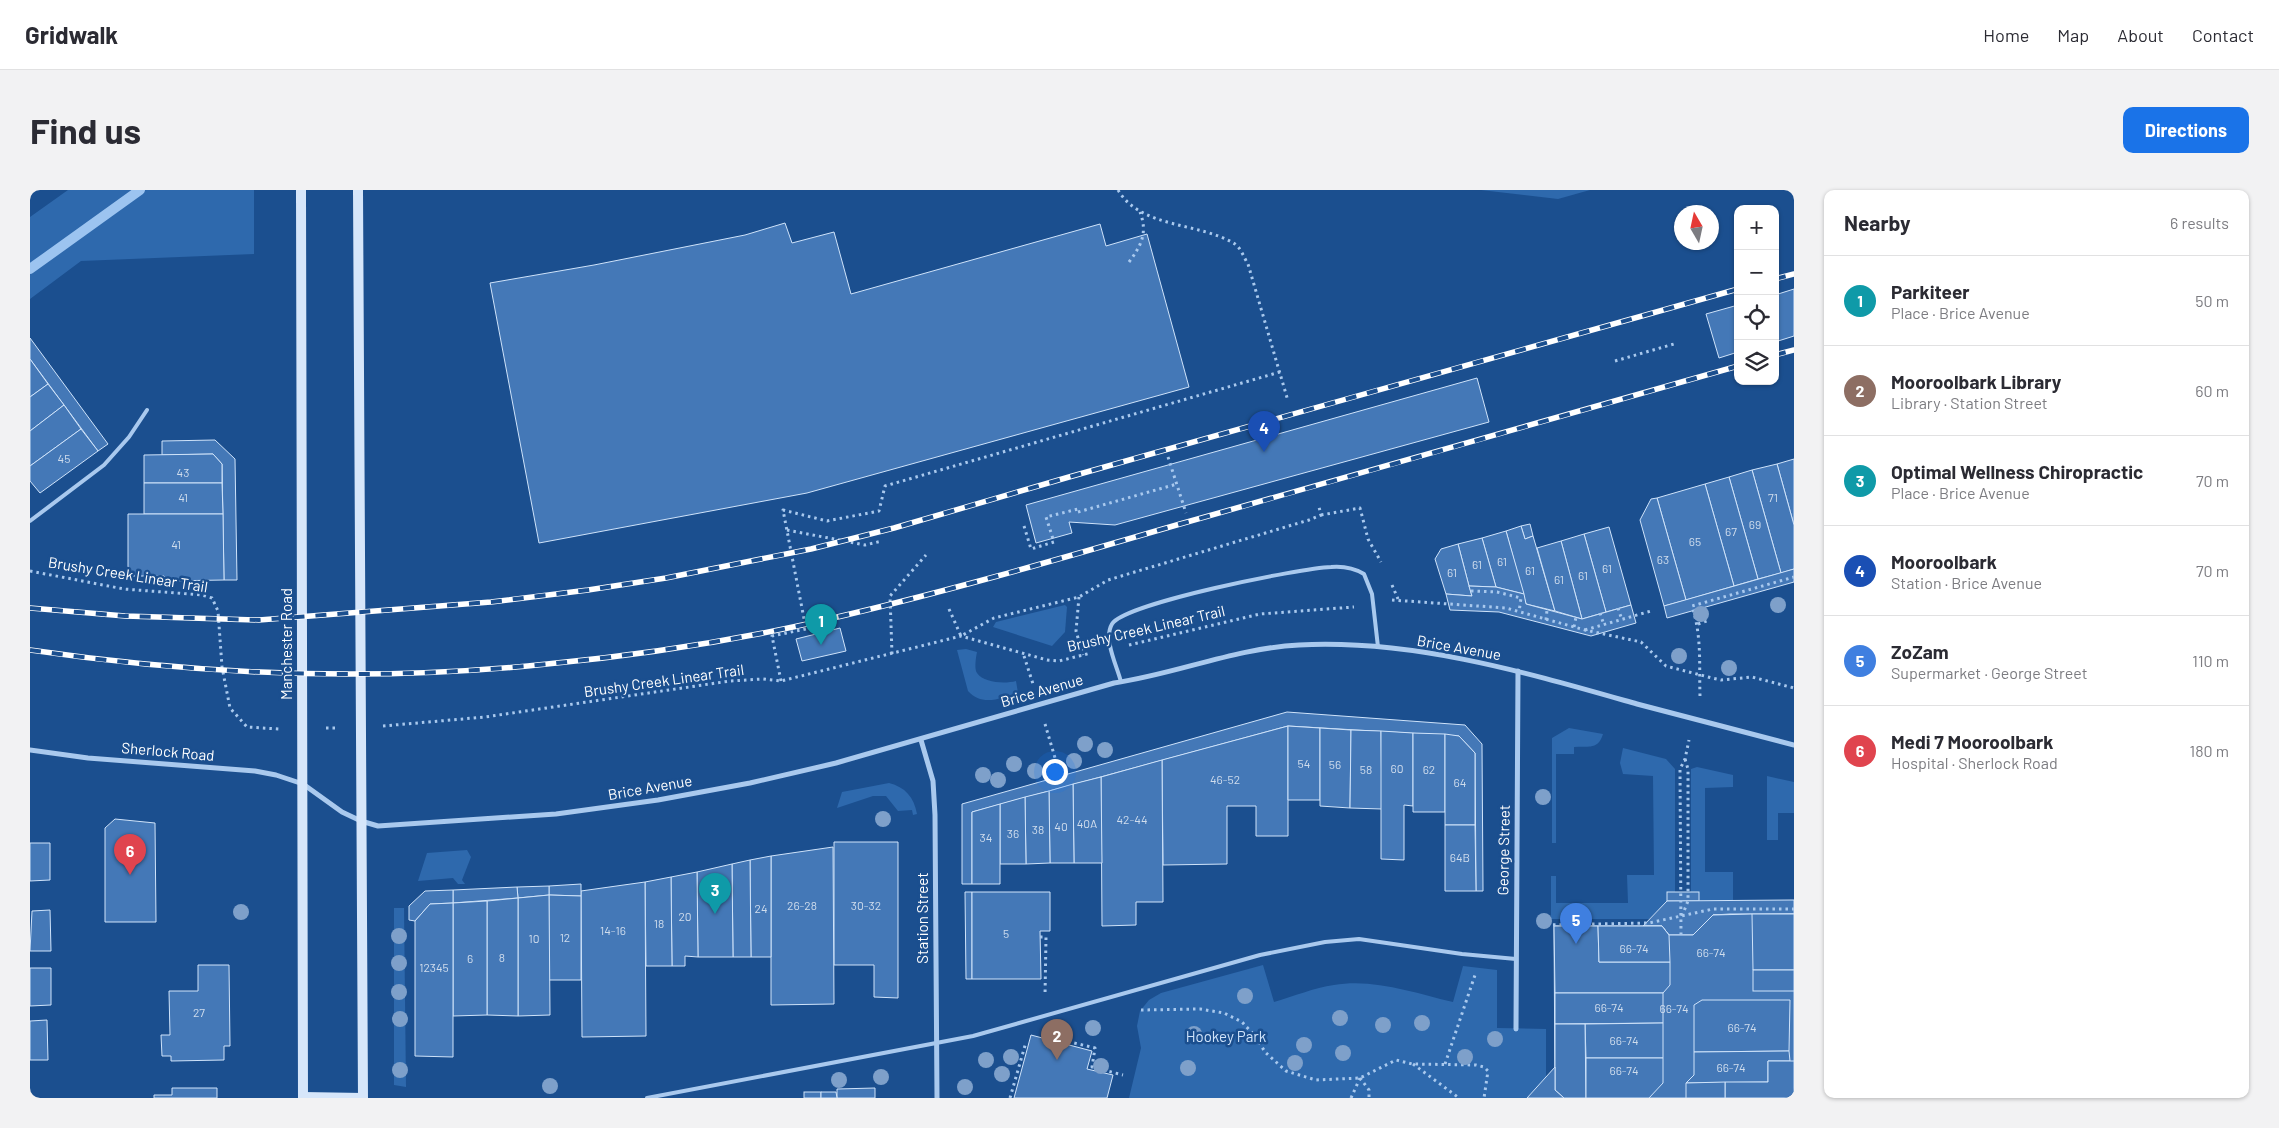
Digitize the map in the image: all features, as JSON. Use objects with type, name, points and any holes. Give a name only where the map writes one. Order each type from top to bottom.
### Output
[{"type":"main road","name":"Manchester Road","points":[[301,190],[303,1098]]},
{"type":"main road","points":[[303,1098],[363,1098],[358,190]]},
{"type":"street","name":"Brice Avenue","points":[[303,784],[342,812],[361,821],[378,826],[603,808],[750,783],[836,763],[1121,682],[1147,678],[1259,650],[1298,645],[1378,647],[1446,656],[1518,671],[1794,745]]},
{"type":"street","name":"George Street","points":[[1516,1029],[1518,671]]},
{"type":"street","name":"Station Street","points":[[921,740],[929,764],[934,794],[937,1098]]},
{"type":"street","name":"Sherlock Road","points":[[30,750],[88,758],[255,771],[276,775],[303,784]]},
{"type":"lane","points":[[30,521],[104,466],[129,437],[147,410]]},
{"type":"lane","points":[[1121,682],[1112,649],[1110,630],[1113,622],[1127,614],[1181,597],[1270,576],[1332,566],[1354,569],[1364,574],[1373,603],[1378,647]]},
{"type":"lane","points":[[647,1098],[973,1036],[1260,955],[1325,942],[1358,938],[1482,956],[1516,959]]},
{"type":"lane","points":[[363,1098],[369,1098]]},
{"type":"path","points":[[1118,190],[1123,199],[1140,212],[1214,235],[1237,245],[1248,264],[1288,401]]},
{"type":"path","points":[[1129,262],[1141,246],[1144,238],[1143,219],[1140,212]]},
{"type":"path","points":[[1615,361],[1674,344]]},
{"type":"path","points":[[781,681],[772,636],[806,629],[783,510],[828,521],[879,511],[885,486],[1280,372]]},
{"type":"path","points":[[1168,457],[1186,513]]},
{"type":"path","points":[[1024,526],[1031,549],[1054,542],[1046,517],[1177,484]]},
{"type":"path","points":[[1319,507],[1321,514]]},
{"type":"path","points":[[949,609],[961,636],[994,618],[1079,597],[1108,580],[1321,514],[1360,508],[1368,540],[1384,568]]},
{"type":"path","points":[[787,530],[865,545],[882,541]]},
{"type":"path","points":[[892,654],[890,596],[926,555]]},
{"type":"path","name":"Brushy Creek Linear Trail","points":[[30,571],[124,589],[202,595],[212,598],[219,619],[222,667],[230,708],[247,727],[303,728],[411,725],[485,717],[730,681],[781,681],[961,636],[1047,660],[1060,661],[1260,614],[1344,608],[1398,599],[1492,606],[1519,612],[1584,630],[1641,642],[1666,666],[1722,680],[1742,676],[1752,677],[1794,688]]},
{"type":"path","points":[[1700,696],[1700,635],[1692,606],[1794,577]]},
{"type":"path","points":[[1391,582],[1398,599]]},
{"type":"path","points":[[1477,586],[1477,592]]},
{"type":"path","points":[[1503,594],[1504,589]]},
{"type":"path","points":[[1471,591],[1521,598],[1519,612]]},
{"type":"path","points":[[1079,597],[1076,631],[1083,655]]},
{"type":"path","points":[[1618,608],[1622,620]]},
{"type":"path","points":[[1546,620],[1547,610]]},
{"type":"path","points":[[1584,630],[1651,611]]},
{"type":"path","points":[[1600,614],[1604,625]]},
{"type":"path","points":[[1574,627],[1576,617]]},
{"type":"path","points":[[1698,624],[1707,621]]},
{"type":"path","points":[[1682,916],[1688,901],[1688,769],[1686,759],[1689,740]]},
{"type":"path","points":[[1681,935],[1680,769],[1686,759]]},
{"type":"path","points":[[1540,925],[1649,922],[1713,909],[1794,909]]},
{"type":"path","points":[[1040,937],[1046,937],[1045,1016]]},
{"type":"path","points":[[1445,1064],[1482,956]]},
{"type":"path","points":[[1138,1010],[1200,1009],[1224,1013],[1242,1022],[1256,1037],[1265,1052],[1286,1071],[1316,1080],[1360,1078],[1396,1060],[1412,1064],[1484,1067],[1488,1071],[1484,1098]]},
{"type":"path","points":[[1048,1036],[1095,1048],[1092,1067],[1123,1075]]},
{"type":"path","points":[[1010,1098],[1026,1041]]},
{"type":"path","points":[[1412,1064],[1459,1098]]},
{"type":"path","points":[[1352,1098],[1360,1078]]},
{"type":"path","points":[[1360,1078],[1369,1090],[1369,1098]]},
{"type":"green space","points":[[68,190],[254,190],[254,254],[81,261],[30,299],[30,217]]},
{"type":"green space","points":[[1481,190],[1590,190],[1558,199]]},
{"type":"green space","points":[[1065,605],[1067,607],[1065,632],[1052,646],[993,627],[996,622]]},
{"type":"green space","points":[[966,649],[977,652],[976,669],[980,676],[995,682],[1016,681],[1018,693],[992,700],[979,699],[973,696],[968,691],[957,650]]},
{"type":"green space","points":[[1569,728],[1603,734],[1596,745],[1574,747],[1574,754],[1556,754],[1556,843],[1552,843],[1552,738]]},
{"type":"green space","points":[[1623,748],[1666,759],[1675,769],[1675,892],[1667,892],[1667,901],[1649,919],[1551,919],[1551,876],[1556,876],[1556,903],[1628,903],[1627,875],[1654,875],[1653,776],[1623,774],[1620,763]]},
{"type":"green space","points":[[1697,767],[1733,775],[1733,787],[1705,788],[1705,872],[1733,872],[1733,900],[1699,901],[1699,892],[1691,892],[1691,769]]},
{"type":"green space","points":[[1767,776],[1794,782],[1794,813],[1778,813],[1778,840],[1767,840]]},
{"type":"green space","points":[[889,783],[900,787],[908,794],[914,803],[917,814],[913,815],[912,810],[898,811],[886,796],[873,796],[837,808],[842,792]]},
{"type":"green space","points":[[467,850],[471,857],[462,880],[465,884],[458,884],[453,878],[418,881],[427,853]]},
{"type":"green space","points":[[394,908],[404,908],[406,1087],[394,1085]]},
{"type":"green space","name":"Hookey Park","points":[[1263,965],[1274,1002],[1319,988],[1349,983],[1364,983],[1453,1002],[1463,966],[1497,970],[1497,1028],[1546,1029],[1546,1077],[1527,1098],[1129,1098],[1141,1048],[1137,1026],[1140,1011],[1149,1000],[1161,993]]},
{"type":"building","points":[[785,223],[792,243],[834,232],[851,294],[1100,224],[1106,246],[1147,234],[1189,387],[807,493],[539,543],[490,283],[594,265],[745,235]]},
{"type":"building","points":[[1794,289],[1794,336],[1779,341],[1779,295]]},
{"type":"building","points":[[1734,306],[1734,353],[1719,358],[1706,314]]},
{"type":"building","points":[[30,338],[108,444],[98,451],[30,359]]},
{"type":"building","points":[[30,359],[48,384],[30,397]]},
{"type":"building","points":[[1477,378],[1489,422],[1115,525],[1069,522],[1072,533],[1036,543],[1026,505]]},
{"type":"building","points":[[48,384],[64,405],[30,431],[30,397]]},
{"type":"building","points":[[64,405],[81,429],[30,466],[30,431]]},
{"type":"building","points":[[81,429],[98,451],[40,493],[30,481],[30,466]]},
{"type":"building","points":[[215,440],[235,459],[237,580],[224,580],[222,464],[213,454],[162,455],[162,441]]},
{"type":"building","points":[[213,454],[222,464],[222,483],[144,483],[144,455]]},
{"type":"building","points":[[1794,459],[1794,525],[1777,464]]},
{"type":"building","points":[[1777,464],[1794,525],[1794,569],[1781,573],[1752,470]]},
{"type":"building","points":[[1752,470],[1781,573],[1758,579],[1729,477]]},
{"type":"building","points":[[1729,477],[1758,579],[1734,586],[1705,484]]},
{"type":"building","points":[[144,483],[222,483],[223,514],[144,514]]},
{"type":"building","points":[[1705,484],[1734,586],[1686,600],[1657,498]]},
{"type":"building","points":[[1657,498],[1686,600],[1664,606],[1640,520],[1651,499]]},
{"type":"building","points":[[128,514],[223,514],[224,580],[164,581],[164,576],[128,576]]},
{"type":"building","points":[[1530,524],[1533,536],[1525,539],[1521,526]]},
{"type":"building","points":[[1521,526],[1525,539],[1533,536],[1555,611],[1526,604],[1506,531]]},
{"type":"building","points":[[1609,527],[1631,605],[1606,612],[1584,534]]},
{"type":"building","points":[[1506,531],[1524,594],[1496,587],[1482,538]]},
{"type":"building","points":[[1584,534],[1606,612],[1582,619],[1561,541]]},
{"type":"building","points":[[1482,538],[1496,587],[1469,586],[1458,544]]},
{"type":"building","points":[[1561,541],[1582,619],[1555,611],[1537,548]]},
{"type":"building","points":[[1458,544],[1472,596],[1446,594],[1435,559],[1441,549]]},
{"type":"building","points":[[1794,569],[1794,582],[1667,618],[1664,606]]},
{"type":"building","points":[[1469,586],[1496,587],[1524,594],[1526,604],[1582,619],[1631,605],[1636,623],[1591,636],[1499,612],[1450,610],[1446,594],[1472,596]]},
{"type":"building","points":[[840,628],[846,651],[802,661],[796,639]]},
{"type":"building","points":[[1287,712],[1465,725],[1482,744],[1483,891],[1476,891],[1475,753],[1459,736],[1288,726],[972,812],[972,884],[962,884],[962,804]]},
{"type":"building","points":[[1288,726],[1288,836],[1256,836],[1256,806],[1227,806],[1227,864],[1163,865],[1162,760]]},
{"type":"building","points":[[1288,726],[1320,728],[1320,800],[1288,800]]},
{"type":"building","points":[[1320,728],[1351,730],[1350,808],[1320,806]]},
{"type":"building","points":[[1351,730],[1381,731],[1382,809],[1350,808]]},
{"type":"building","points":[[1381,731],[1413,733],[1413,806],[1404,805],[1404,860],[1381,859]]},
{"type":"building","points":[[1413,733],[1445,734],[1445,812],[1413,812]]},
{"type":"building","points":[[1445,734],[1459,736],[1475,753],[1475,825],[1445,825]]},
{"type":"building","points":[[1162,760],[1163,902],[1136,902],[1136,925],[1102,926],[1101,777]]},
{"type":"building","points":[[1101,777],[1102,863],[1074,863],[1073,784]]},
{"type":"building","points":[[1073,784],[1074,863],[1050,863],[1049,791]]},
{"type":"building","points":[[1049,791],[1050,863],[1026,864],[1025,797]]},
{"type":"building","points":[[1025,797],[1026,864],[1000,864],[1000,804]]},
{"type":"building","points":[[1000,804],[1000,884],[972,884],[972,812]]},
{"type":"building","points":[[115,819],[155,823],[156,922],[105,922],[105,828]]},
{"type":"building","points":[[1445,825],[1475,825],[1476,891],[1445,891]]},
{"type":"building","points":[[834,842],[898,842],[898,998],[874,997],[874,965],[834,965]]},
{"type":"building","points":[[30,843],[50,843],[50,880],[30,881]]},
{"type":"building","points":[[833,847],[834,1004],[771,1005],[771,856]]},
{"type":"building","points":[[771,856],[771,957],[751,957],[750,860]]},
{"type":"building","points":[[750,860],[751,957],[733,957],[732,864]]},
{"type":"building","points":[[732,864],[733,957],[698,957],[697,872]]},
{"type":"building","points":[[697,872],[698,957],[685,956],[685,966],[672,966],[671,877]]},
{"type":"building","points":[[671,877],[672,966],[646,966],[645,882]]},
{"type":"building","points":[[645,882],[646,1036],[582,1037],[581,891]]},
{"type":"building","points":[[581,884],[581,896],[549,895],[549,886]]},
{"type":"building","points":[[549,886],[549,895],[518,898],[517,887]]},
{"type":"building","points":[[517,887],[518,898],[453,903],[453,890]]},
{"type":"building","points":[[453,890],[453,903],[430,904],[415,921],[409,920],[409,906],[425,891]]},
{"type":"building","points":[[965,892],[972,892],[972,979],[966,979]]},
{"type":"building","points":[[972,892],[1050,892],[1050,931],[1040,931],[1041,979],[972,979]]},
{"type":"building","points":[[1667,892],[1699,892],[1699,901],[1667,901]]},
{"type":"building","points":[[549,895],[581,896],[581,980],[549,980]]},
{"type":"building","points":[[549,895],[550,1015],[518,1016],[518,898]]},
{"type":"building","points":[[518,898],[518,1016],[487,1015],[487,901]]},
{"type":"building","points":[[1794,900],[1794,914],[1713,915],[1693,935],[1669,935],[1662,926],[1643,926],[1667,901]]},
{"type":"building","points":[[487,901],[487,1015],[453,1016],[453,903]]},
{"type":"building","points":[[453,903],[453,1057],[415,1056],[415,921],[430,904]]},
{"type":"building","points":[[50,910],[51,951],[30,951],[32,911]]},
{"type":"building","points":[[1730,914],[1730,970],[1753,970],[1753,991],[1701,992],[1693,983],[1693,935],[1713,915]]},
{"type":"building","points":[[1730,914],[1752,914],[1753,970],[1730,970]]},
{"type":"building","points":[[1752,914],[1794,914],[1794,970],[1753,970]]},
{"type":"building","points":[[1794,914],[1794,1098],[1564,1098],[1555,1090],[1554,926],[1662,926],[1669,935],[1693,935],[1713,915]]},
{"type":"building","points":[[1554,926],[1598,926],[1599,962],[1670,962],[1670,985],[1663,993],[1555,993]]},
{"type":"building","points":[[1598,926],[1662,926],[1669,935],[1670,962],[1599,962]]},
{"type":"building","points":[[198,965],[229,965],[230,1046],[224,1046],[224,1060],[171,1061],[171,1056],[162,1056],[161,1035],[170,1035],[169,991],[198,991]]},
{"type":"building","points":[[30,968],[51,968],[51,1005],[30,1006]]},
{"type":"building","points":[[1753,970],[1794,970],[1794,991],[1753,991]]},
{"type":"building","points":[[1555,993],[1663,993],[1663,1023],[1555,1024]]},
{"type":"building","points":[[1702,1000],[1790,1000],[1789,1051],[1694,1052],[1694,1005]]},
{"type":"building","points":[[47,1020],[48,1060],[30,1060],[30,1021]]},
{"type":"building","points":[[1663,1023],[1663,1058],[1586,1058],[1585,1024]]},
{"type":"building","points":[[1555,1024],[1585,1024],[1586,1098],[1564,1098],[1555,1090]]},
{"type":"building","points":[[1031,1035],[1092,1051],[1087,1069],[1113,1075],[1107,1098],[1014,1098]]},
{"type":"building","points":[[1789,1051],[1790,1061],[1768,1061],[1768,1082],[1686,1083],[1694,1075],[1694,1052]]},
{"type":"building","points":[[1586,1058],[1663,1058],[1663,1083],[1649,1098],[1586,1098]]},
{"type":"building","points":[[1768,1061],[1794,1061],[1794,1098],[1725,1098],[1725,1082],[1768,1082]]},
{"type":"building","points":[[1555,1067],[1555,1090],[1564,1098],[1527,1098]]},
{"type":"building","points":[[1725,1082],[1725,1098],[1686,1098],[1686,1083]]},
{"type":"building","points":[[172,1088],[217,1088],[217,1098],[154,1098],[154,1095],[172,1095]]},
{"type":"building","points":[[875,1088],[875,1098],[837,1098],[837,1089]]},
{"type":"building","points":[[804,1092],[821,1092],[821,1098],[804,1098]]},
{"type":"building","points":[[821,1092],[836,1092],[837,1098],[821,1098]]},
{"type":"waterway","points":[[30,269],[140,190]]},
{"type":"railway","points":[[1779,278],[1794,274]]},
{"type":"railway","points":[[30,608],[125,616],[259,620],[491,602],[666,578],[811,549],[894,528],[1734,290]]},
{"type":"railway","points":[[1779,354],[1794,350]]},
{"type":"railway","points":[[30,650],[94,659],[223,670],[352,674],[482,670],[644,653],[775,631],[947,590],[1734,367]]},
{"type":"place","name":"Mooroolbark","points":[[1264,452]]},
{"type":"place","name":"Parkiteer","points":[[821,645]]},
{"type":"place","name":"Medi 7 Mooroolbark","points":[[130,875]]},
{"type":"place","name":"Optimal Wellness Chiropractic","points":[[715,914]]},
{"type":"place","name":"ZoZam","points":[[1576,944]]},
{"type":"place","name":"Mooroolbark Library","points":[[1057,1060]]}]
